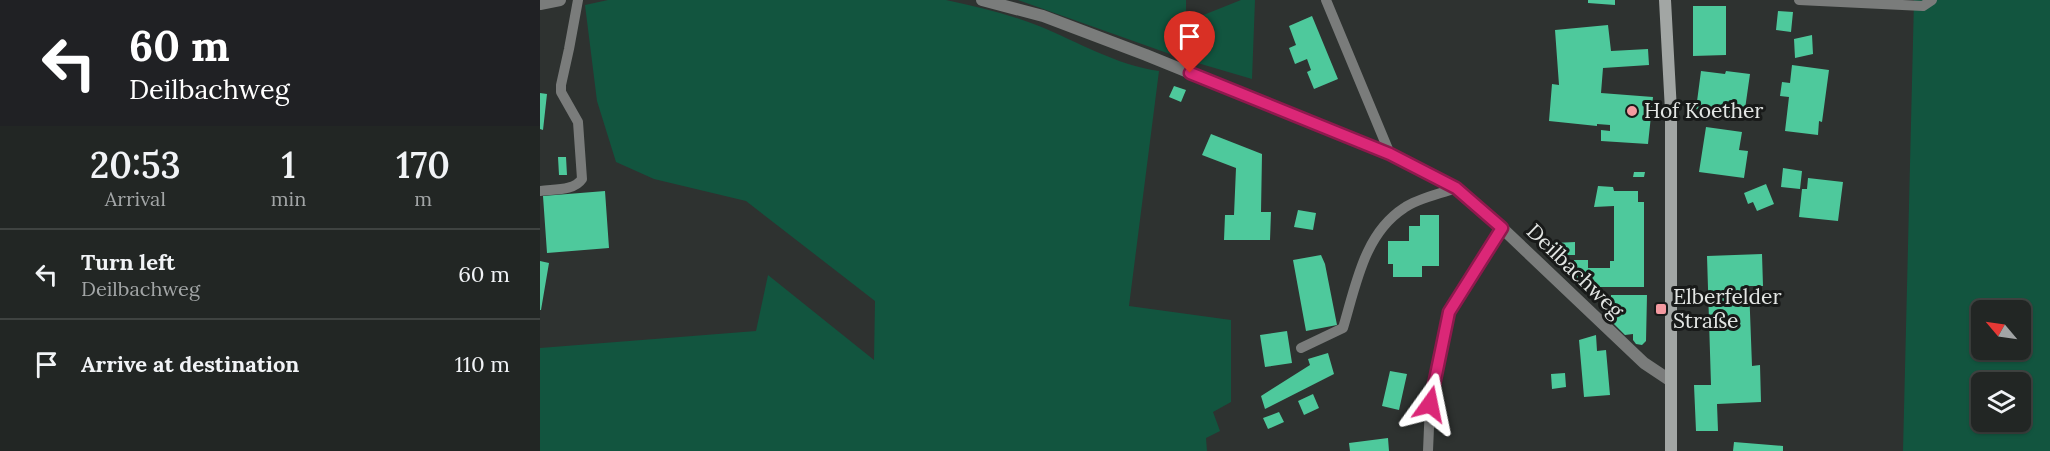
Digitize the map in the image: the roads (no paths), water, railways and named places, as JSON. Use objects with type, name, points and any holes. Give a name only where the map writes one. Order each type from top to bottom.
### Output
[{"type":"main road","points":[[1665,0],[1671,111],[1671,451]]},
{"type":"street","points":[[540,4],[560,0]]},
{"type":"street","name":"Deilbachweg","points":[[982,0],[1043,16],[1125,47],[1390,154],[1456,188],[1502,228],[1644,363],[1671,381]]},
{"type":"lane","points":[[540,191],[573,187],[582,179],[578,122],[561,92],[578,0]]},
{"type":"lane","points":[[1326,0],[1390,154]]},
{"type":"lane","points":[[1799,0],[1923,6],[1932,0]]},
{"type":"lane","points":[[1301,348],[1343,328],[1364,257],[1380,228],[1405,207],[1456,188]]},
{"type":"lane","points":[[1428,451],[1430,404],[1449,312],[1502,228]]},
{"type":"place","name":"Hof Koether","points":[[1632,111]]},
{"type":"place","name":"Elberfelder Straße","points":[[1661,309]]}]
